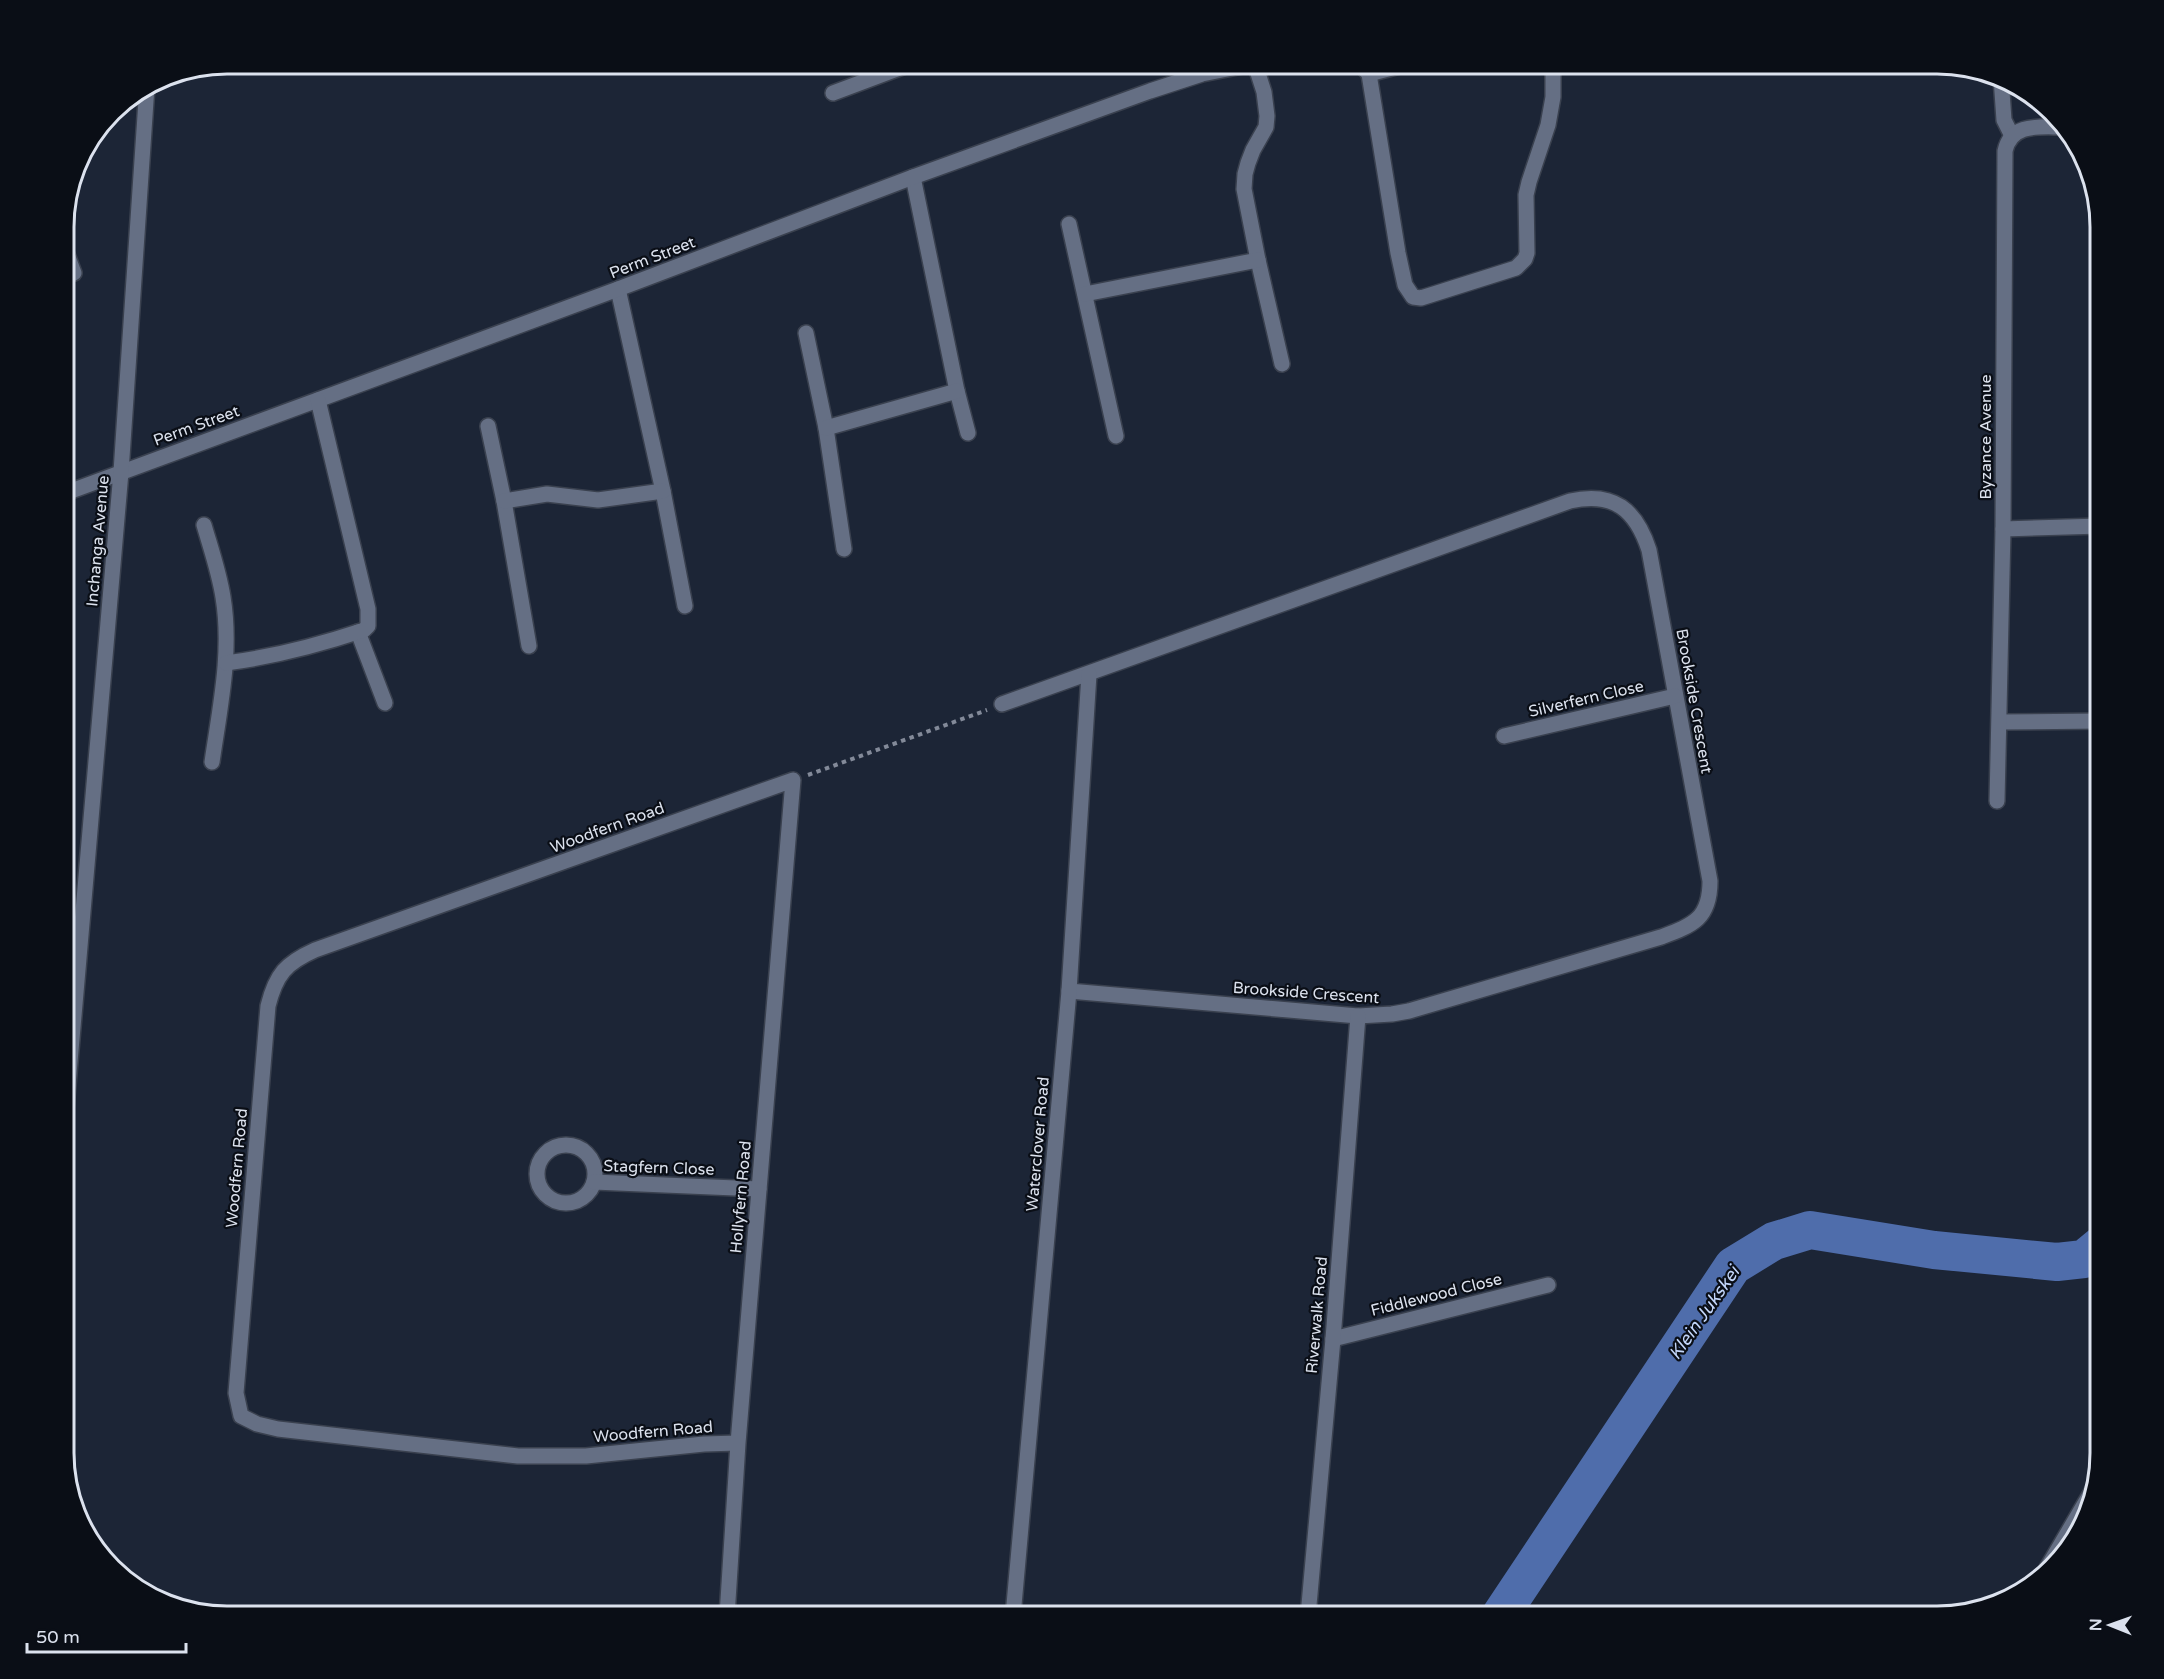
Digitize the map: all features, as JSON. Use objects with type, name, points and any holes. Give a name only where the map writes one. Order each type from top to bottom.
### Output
[{"type":"street","points":[[833,93],[873,74]]},
{"type":"street","name":"Perm Street","points":[[74,490],[618,289],[913,177],[1202,74]]},
{"type":"street","points":[[1259,74],[1264,92],[1266,127],[1248,163],[1244,189],[1282,364]]},
{"type":"street","points":[[1365,74],[1405,285],[1413,297],[1421,298],[1516,268],[1525,259],[1527,253],[1526,195],[1528,182],[1548,125],[1553,97],[1553,74]]},
{"type":"street","name":"Byzance Avenue","points":[[1996,801],[2000,722],[2003,529],[2006,151],[2008,141],[2012,136],[2004,120],[2002,88]]},
{"type":"street","name":"Inchanga Avenue","points":[[74,1016],[121,472],[146,96]]},
{"type":"street","points":[[2012,136],[2028,127],[2053,127]]},
{"type":"street","points":[[913,177],[957,391],[968,433]]},
{"type":"street","points":[[1069,224],[1116,436]]},
{"type":"street","points":[[1085,294],[1258,260]]},
{"type":"street","points":[[618,289],[686,606]]},
{"type":"street","points":[[806,333],[826,428],[844,549]]},
{"type":"street","points":[[826,428],[957,391]]},
{"type":"street","points":[[226,663],[296,650],[358,632],[368,626],[368,609],[318,400]]},
{"type":"street","points":[[488,426],[504,501],[529,646]]},
{"type":"street","points":[[504,501],[547,494],[598,500],[614,499],[663,491]]},
{"type":"street","name":"Brookside Crescent","points":[[1002,704],[1570,501],[1592,497],[1608,500],[1626,510],[1644,536],[1649,550],[1710,881],[1709,902],[1699,919],[1661,937],[1392,1014],[1358,1016],[1069,991]]},
{"type":"street","points":[[204,525],[223,596],[225,620],[226,663],[212,762]]},
{"type":"street","points":[[2003,529],[2090,526]]},
{"type":"street","points":[[358,632],[385,703]]},
{"type":"street","name":"Waterclover Road","points":[[1014,1606],[1069,991],[1089,674]]},
{"type":"street","name":"Silverfern Close","points":[[1504,736],[1675,696]]},
{"type":"street","points":[[2000,722],[2090,721]]},
{"type":"street","name":"Hollyfern Road","points":[[728,1606],[738,1443],[793,780]]},
{"type":"street","name":"Woodfern Road","points":[[738,1443],[704,1444],[586,1456],[518,1456],[278,1429],[247,1420],[241,1416],[236,1393],[257,1135],[268,1006],[277,978],[296,958],[793,780]]},
{"type":"street","name":"Riverwalk Road","points":[[1309,1606],[1333,1339],[1358,1016]]},
{"type":"street","name":"Stagfern Close","points":[[594,1182],[759,1189]]},
{"type":"street","name":"Fiddlewood Close","points":[[1333,1339],[1548,1285]]},
{"type":"path","points":[[793,780],[1002,704]]},
{"type":"waterway","name":"Klein Jukskei","points":[[1507,1606],[1733,1266],[1774,1241],[1810,1230],[1934,1250],[2057,1262],[2084,1259],[2090,1254]]}]
